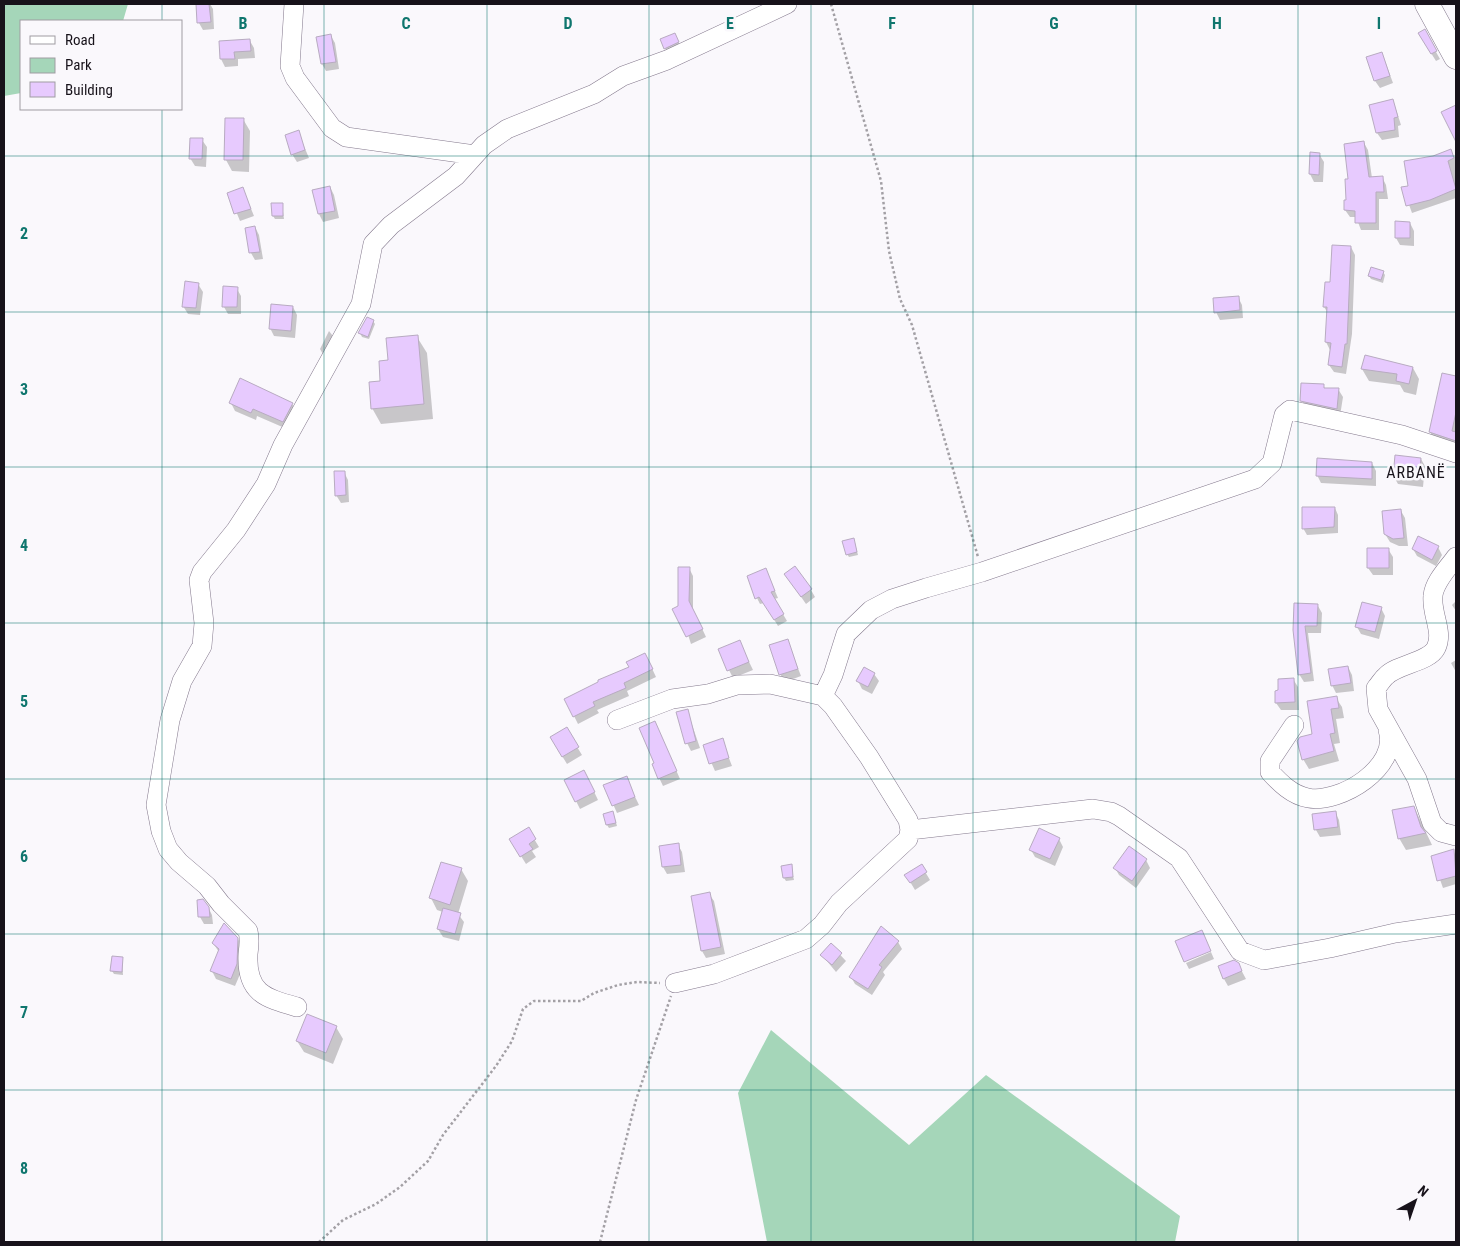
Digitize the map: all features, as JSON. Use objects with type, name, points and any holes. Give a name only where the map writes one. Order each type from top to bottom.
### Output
[{"type":"main road","points":[[1428,4],[1456,57]]},
{"type":"street","points":[[294,4],[290,66],[295,78],[332,128],[346,137],[475,155]]},
{"type":"street","points":[[297,1007],[270,999],[254,987],[248,973],[248,931],[220,904],[207,886],[179,862],[168,849],[156,805],[170,720],[182,681],[202,646],[204,623],[199,580],[202,572],[236,530],[266,484],[283,445],[360,304],[373,244],[391,224],[456,176],[484,145],[507,129],[594,94],[623,76],[667,60],[788,4]]},
{"type":"street","points":[[823,696],[833,675],[846,634],[871,610],[901,596],[982,572],[1255,480],[1272,463],[1284,415],[1290,410],[1402,435],[1456,453]]},
{"type":"street","points":[[1456,557],[1441,577],[1432,594],[1433,616],[1439,634],[1437,647],[1432,654],[1386,675],[1376,688],[1378,709],[1417,779],[1432,823],[1441,832],[1456,836]]},
{"type":"street","points":[[618,720],[672,699],[708,694],[737,685],[770,684],[823,696],[833,706],[869,757],[908,820],[910,830],[908,839],[839,903],[822,925],[806,938],[714,974],[675,983]]},
{"type":"street","points":[[1294,725],[1270,761],[1270,772],[1285,788],[1308,798],[1325,797],[1349,790],[1371,776],[1386,758],[1391,743],[1386,724]]},
{"type":"street","points":[[910,830],[1093,809],[1111,812],[1179,858],[1240,951],[1264,960],[1330,948],[1395,933],[1456,924]]},
{"type":"path","points":[[831,4],[881,181],[889,251],[900,299],[912,326],[982,572]]},
{"type":"path","points":[[320,1242],[343,1220],[376,1204],[400,1187],[428,1161],[443,1135],[496,1066],[512,1040],[523,1009],[534,1001],[581,1001],[602,990],[637,982],[675,983],[636,1100],[600,1242]]},
{"type":"green space","points":[[4,4],[128,4],[123,20],[20,20],[20,93],[4,96]]},
{"type":"green space","points":[[771,1030],[909,1145],[986,1075],[1180,1216],[1175,1242],[767,1242],[738,1093]]},
{"type":"building","points":[[196,4],[209,4],[211,22],[197,23]]},
{"type":"building","points":[[1425,29],[1437,51],[1431,54],[1418,33]]},
{"type":"building","points":[[675,33],[679,42],[664,49],[660,39]]},
{"type":"building","points":[[331,34],[336,62],[321,64],[316,37]]},
{"type":"building","points":[[250,39],[251,51],[234,52],[235,59],[220,59],[219,41]]},
{"type":"building","points":[[1382,52],[1390,76],[1374,81],[1366,57]]},
{"type":"building","points":[[1393,99],[1398,117],[1394,118],[1395,130],[1376,133],[1369,105]]},
{"type":"building","points":[[1456,105],[1456,142],[1441,112]]},
{"type":"building","points":[[225,118],[244,118],[243,160],[224,160]]},
{"type":"building","points":[[299,130],[305,150],[291,155],[285,135]]},
{"type":"building","points":[[190,138],[203,138],[202,159],[189,159]]},
{"type":"building","points":[[1364,141],[1369,177],[1383,176],[1384,192],[1376,192],[1376,223],[1355,223],[1355,211],[1344,210],[1344,200],[1346,200],[1345,179],[1348,179],[1344,144]]},
{"type":"building","points":[[1451,149],[1454,158],[1448,161],[1456,189],[1430,200],[1406,206],[1401,187],[1408,186],[1404,161],[1433,156]]},
{"type":"building","points":[[1310,152],[1320,153],[1319,175],[1309,174]]},
{"type":"building","points":[[330,186],[335,211],[318,214],[312,190]]},
{"type":"building","points":[[243,187],[251,209],[234,214],[227,193]]},
{"type":"building","points":[[271,203],[283,203],[283,216],[272,216]]},
{"type":"building","points":[[1395,221],[1410,222],[1410,238],[1395,238]]},
{"type":"building","points":[[255,226],[260,252],[249,253],[245,228]]},
{"type":"building","points":[[1332,245],[1351,246],[1347,344],[1345,344],[1342,367],[1328,365],[1331,343],[1325,342],[1327,307],[1323,307],[1325,282],[1330,282]]},
{"type":"building","points":[[1371,267],[1384,271],[1381,280],[1368,276]]},
{"type":"building","points":[[185,281],[199,283],[196,308],[182,307]]},
{"type":"building","points":[[223,286],[238,287],[237,307],[222,307]]},
{"type":"building","points":[[1239,296],[1240,310],[1214,313],[1213,298]]},
{"type":"building","points":[[271,304],[293,306],[291,331],[269,329]]},
{"type":"building","points":[[367,317],[374,320],[368,337],[358,333]]},
{"type":"building","points":[[418,335],[424,404],[371,409],[369,382],[380,381],[379,361],[388,360],[386,338]]},
{"type":"building","points":[[1365,355],[1413,367],[1409,384],[1396,381],[1397,374],[1361,369]]},
{"type":"building","points":[[1442,373],[1456,376],[1456,412],[1452,431],[1456,432],[1456,441],[1429,432]]},
{"type":"building","points":[[240,378],[293,403],[283,422],[253,409],[251,413],[229,403]]},
{"type":"building","points":[[1301,383],[1324,384],[1324,388],[1339,388],[1337,409],[1300,401]]},
{"type":"building","points":[[1395,455],[1421,458],[1419,480],[1393,477]]},
{"type":"building","points":[[1317,458],[1372,462],[1372,479],[1316,476]]},
{"type":"building","points":[[334,471],[345,471],[346,495],[335,496]]},
{"type":"building","points":[[1302,507],[1335,507],[1334,527],[1302,529]]},
{"type":"building","points":[[1401,509],[1404,538],[1393,539],[1384,534],[1382,511]]},
{"type":"building","points":[[1418,536],[1439,546],[1432,560],[1412,549]]},
{"type":"building","points":[[854,538],[857,552],[846,555],[842,541]]},
{"type":"building","points":[[1367,548],[1389,548],[1389,568],[1367,568]]},
{"type":"building","points":[[795,566],[812,589],[801,597],[784,574]]},
{"type":"building","points":[[678,567],[690,567],[689,601],[703,629],[686,637],[672,609],[678,606]]},
{"type":"building","points":[[766,568],[775,591],[771,592],[784,614],[774,620],[759,597],[755,599],[747,576]]},
{"type":"building","points":[[1362,602],[1382,607],[1375,632],[1355,627]]},
{"type":"building","points":[[1294,603],[1318,604],[1317,626],[1305,626],[1311,673],[1298,675],[1293,630]]},
{"type":"building","points":[[788,639],[798,669],[779,675],[769,645]]},
{"type":"building","points":[[740,640],[749,662],[727,671],[718,649]]},
{"type":"building","points":[[645,653],[653,669],[624,683],[626,688],[593,702],[595,706],[573,717],[564,699],[598,682],[598,680],[629,667],[626,662]]},
{"type":"building","points":[[1348,666],[1351,683],[1331,686],[1328,669]]},
{"type":"building","points":[[864,667],[875,673],[868,687],[856,681]]},
{"type":"building","points":[[1294,678],[1295,702],[1275,703],[1278,679]]},
{"type":"building","points":[[1337,696],[1339,708],[1331,709],[1335,733],[1330,734],[1334,751],[1302,760],[1297,741],[1300,737],[1312,734],[1307,701]]},
{"type":"building","points":[[688,709],[696,741],[685,744],[676,712]]},
{"type":"building","points":[[655,721],[677,771],[658,779],[652,764],[654,763],[639,728]]},
{"type":"building","points":[[567,727],[579,747],[562,757],[550,737]]},
{"type":"building","points":[[723,738],[729,758],[709,764],[703,745]]},
{"type":"building","points":[[584,770],[595,792],[575,802],[564,780]]},
{"type":"building","points":[[627,776],[635,797],[612,806],[603,785]]},
{"type":"building","points":[[1414,806],[1421,827],[1426,833],[1398,839],[1392,810]]},
{"type":"building","points":[[613,811],[616,823],[606,825],[603,814]]},
{"type":"building","points":[[1336,811],[1338,827],[1314,830],[1312,814]]},
{"type":"building","points":[[529,827],[536,839],[529,844],[533,849],[520,857],[509,839]]},
{"type":"building","points":[[1039,828],[1060,838],[1050,859],[1029,850]]},
{"type":"building","points":[[679,843],[681,865],[662,867],[659,846]]},
{"type":"building","points":[[1129,846],[1147,859],[1132,881],[1113,868]]},
{"type":"building","points":[[1454,849],[1456,876],[1437,881],[1431,856]]},
{"type":"building","points":[[441,862],[462,868],[450,905],[429,898]]},
{"type":"building","points":[[792,864],[793,877],[783,878],[781,866]]},
{"type":"building","points":[[922,864],[927,872],[910,883],[904,875]]},
{"type":"building","points":[[710,892],[721,947],[701,951],[691,896]]},
{"type":"building","points":[[203,899],[209,907],[210,917],[198,917],[197,900]]},
{"type":"building","points":[[443,908],[461,913],[455,934],[437,929]]},
{"type":"building","points":[[224,923],[238,938],[237,964],[231,979],[210,971],[219,949],[212,943]]},
{"type":"building","points":[[881,926],[899,941],[879,965],[882,967],[868,989],[849,977]]},
{"type":"building","points":[[1202,930],[1211,951],[1184,962],[1175,941]]},
{"type":"building","points":[[831,943],[842,953],[832,965],[820,955]]},
{"type":"building","points":[[112,956],[123,957],[122,972],[110,971]]},
{"type":"building","points":[[1234,960],[1239,963],[1242,971],[1223,979],[1218,966]]},
{"type":"building","points":[[307,1014],[337,1026],[326,1053],[296,1041]]},
{"type":"district","name":"ARBANË","points":[[1416,472]]}]
